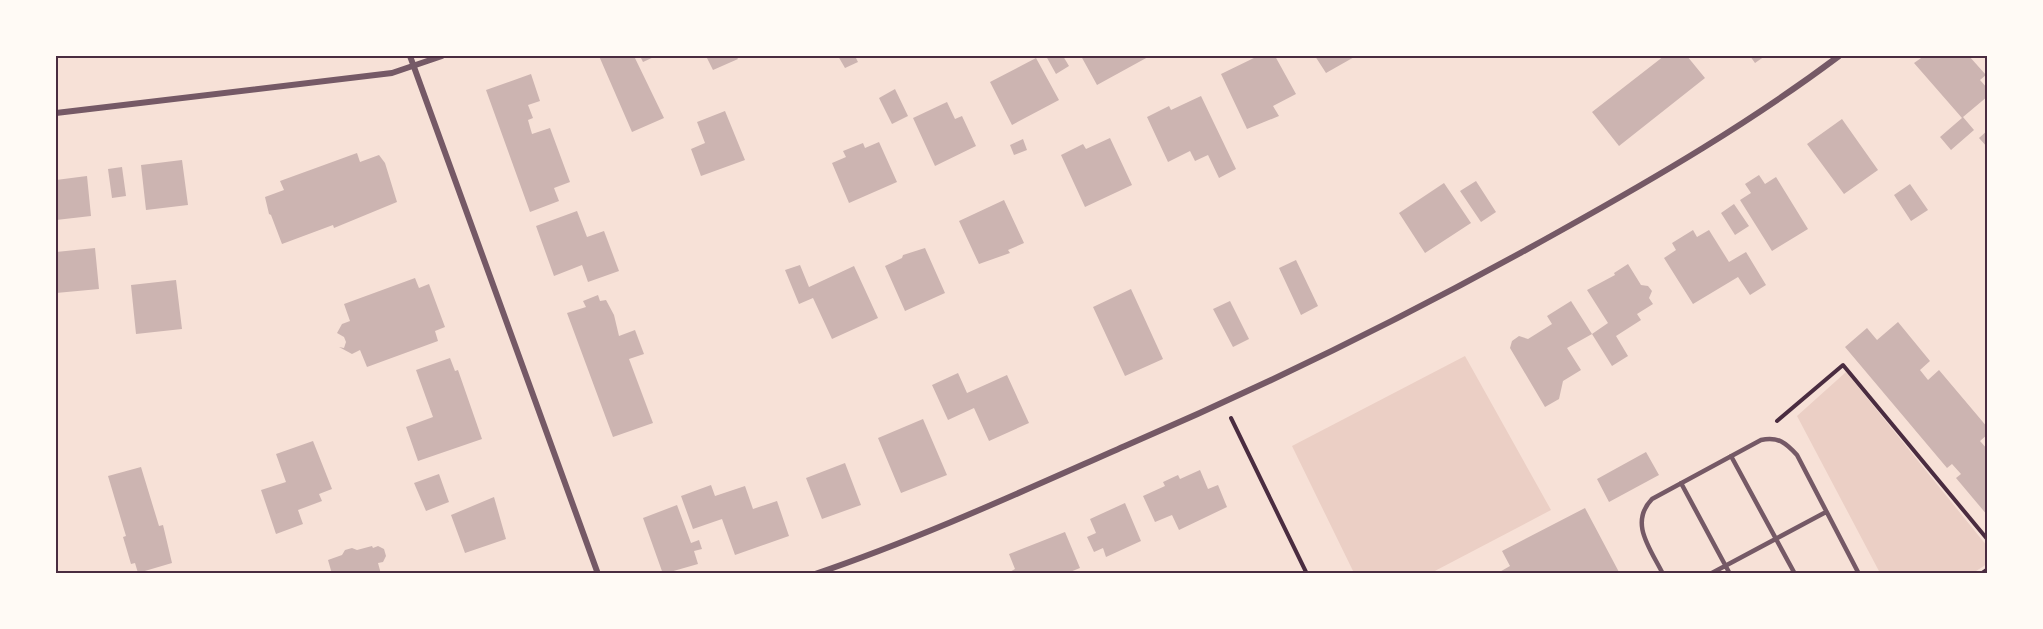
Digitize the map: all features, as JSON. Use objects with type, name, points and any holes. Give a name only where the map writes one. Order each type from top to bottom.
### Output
[{"type":"street","points":[[410,56],[598,573]]},
{"type":"street","points":[[56,113],[392,73],[415,68],[442,56]]},
{"type":"street","points":[[815,573],[861,558],[1001,500],[1224,403],[1483,274],[1608,204],[1782,99],[1839,56]]},
{"type":"lane","points":[[1663,573],[1644,537],[1640,517],[1644,507],[1652,499],[1681,483],[1761,440],[1771,438],[1781,440],[1797,455],[1859,573]]},
{"type":"lane","points":[[1731,456],[1795,573]]},
{"type":"lane","points":[[1681,483],[1730,573]]},
{"type":"lane","points":[[1710,573],[1826,512]]},
{"type":"path","points":[[1224,403],[1307,573]]},
{"type":"path","points":[[1981,573],[1988,569]]},
{"type":"shaded area","points":[[1465,356],[1551,510],[1431,573],[1354,573],[1292,446]]},
{"type":"shaded area","points":[[1846,372],[1987,546],[1987,564],[1973,573],[1880,573],[1797,416]]},
{"type":"building","points":[[599,56],[634,56],[664,118],[632,132]]},
{"type":"building","points":[[640,56],[656,56],[643,62]]},
{"type":"building","points":[[706,56],[736,56],[738,59],[713,70]]},
{"type":"building","points":[[838,56],[855,56],[858,62],[845,68]]},
{"type":"building","points":[[1046,56],[1063,56],[1069,66],[1056,74]]},
{"type":"building","points":[[1081,56],[1147,56],[1148,57],[1097,85]]},
{"type":"building","points":[[1258,56],[1275,56],[1296,94],[1273,106],[1279,116],[1247,129],[1221,74]]},
{"type":"building","points":[[1315,56],[1356,56],[1326,73]]},
{"type":"building","points":[[1664,56],[1687,56],[1705,78],[1619,146],[1592,112]]},
{"type":"building","points":[[1750,56],[1765,56],[1755,63]]},
{"type":"building","points":[[1924,56],[1969,56],[1986,75],[1980,80],[1988,89],[1988,96],[1963,117],[1974,130],[1951,150],[1940,137],[1962,118],[1914,63]]},
{"type":"building","points":[[1036,58],[1059,100],[1012,125],[990,82]]},
{"type":"building","points":[[531,74],[540,101],[528,105],[533,118],[528,120],[532,134],[550,128],[570,182],[554,188],[559,201],[530,212],[486,90]]},
{"type":"building","points":[[895,89],[908,116],[892,124],[879,98]]},
{"type":"building","points":[[1201,96],[1236,169],[1219,178],[1208,155],[1195,161],[1190,151],[1168,162],[1147,117],[1169,106],[1171,110]]},
{"type":"building","points":[[947,102],[955,119],[962,116],[976,146],[935,166],[913,118]]},
{"type":"building","points":[[725,111],[745,160],[701,176],[691,149],[705,143],[697,122]]},
{"type":"building","points":[[1842,119],[1878,170],[1844,194],[1807,144]]},
{"type":"building","points":[[1988,130],[1988,148],[1979,138]]},
{"type":"building","points":[[1110,138],[1132,185],[1085,207],[1061,155],[1083,144],[1086,149]]},
{"type":"building","points":[[1023,139],[1027,150],[1014,155],[1010,145]]},
{"type":"building","points":[[879,142],[897,182],[849,203],[832,163],[846,157],[843,151],[863,143],[865,148]]},
{"type":"building","points":[[357,153],[360,162],[379,155],[385,163],[397,202],[334,228],[333,225],[282,244],[269,214],[265,197],[284,190],[280,181]]},
{"type":"building","points":[[182,160],[188,205],[146,210],[141,165]]},
{"type":"building","points":[[122,167],[126,196],[112,198],[108,169]]},
{"type":"building","points":[[1759,175],[1765,184],[1776,177],[1808,229],[1772,251],[1740,200],[1751,193],[1745,184]]},
{"type":"building","points":[[87,176],[91,216],[56,220],[56,180]]},
{"type":"building","points":[[1476,181],[1496,212],[1481,222],[1460,191]]},
{"type":"building","points":[[1444,183],[1471,223],[1425,253],[1399,213]]},
{"type":"building","points":[[1910,184],[1928,210],[1911,221],[1894,195]]},
{"type":"building","points":[[1004,200],[1024,243],[1008,250],[1010,253],[979,264],[959,221]]},
{"type":"building","points":[[1734,204],[1749,226],[1735,235],[1721,213]]},
{"type":"building","points":[[577,211],[587,237],[604,231],[619,271],[588,282],[582,265],[554,276],[536,226]]},
{"type":"building","points":[[1693,230],[1697,237],[1709,230],[1729,262],[1746,252],[1766,285],[1750,295],[1738,277],[1693,304],[1664,258],[1676,250],[1672,243]]},
{"type":"building","points":[[95,248],[99,289],[56,293],[56,252]]},
{"type":"building","points":[[925,248],[945,293],[905,311],[885,266],[902,258],[903,255]]},
{"type":"building","points":[[1296,260],[1318,306],[1301,315],[1279,268]]},
{"type":"building","points":[[1628,264],[1641,285],[1648,286],[1652,291],[1649,298],[1653,304],[1637,314],[1641,320],[1616,336],[1628,356],[1612,366],[1592,334],[1608,323],[1587,290],[1615,275],[1614,273]]},
{"type":"building","points":[[800,265],[809,287],[854,266],[878,318],[832,339],[813,298],[799,304],[785,270]]},
{"type":"building","points":[[415,278],[419,288],[429,284],[445,327],[435,331],[438,341],[367,367],[360,350],[352,354],[339,347],[344,348],[346,342],[344,337],[337,333],[342,324],[350,321],[344,304]]},
{"type":"building","points":[[176,280],[182,329],[136,334],[131,285]]},
{"type":"building","points":[[1131,289],[1163,359],[1125,376],[1093,307]]},
{"type":"building","points":[[598,295],[600,301],[606,300],[614,315],[619,336],[635,330],[644,354],[629,359],[653,423],[613,437],[567,313],[586,307],[583,301]]},
{"type":"building","points":[[1230,301],[1249,339],[1233,347],[1213,309]]},
{"type":"building","points":[[1571,301],[1592,334],[1567,348],[1581,370],[1563,381],[1559,399],[1545,407],[1510,348],[1512,341],[1519,336],[1528,339],[1552,324],[1547,316]]},
{"type":"building","points":[[1898,322],[1930,361],[1920,370],[1928,380],[1939,370],[1988,428],[1988,434],[1980,441],[1988,450],[1988,516],[1956,478],[1961,474],[1952,464],[1947,468],[1845,347],[1867,328],[1877,340]]},
{"type":"building","points":[[450,358],[455,371],[458,370],[482,439],[418,461],[406,427],[433,417],[416,370]]},
{"type":"building","points":[[958,373],[967,393],[1007,375],[1029,423],[989,441],[974,408],[948,420],[932,385]]},
{"type":"building","points":[[923,419],[947,475],[901,493],[878,438]]},
{"type":"building","points":[[313,441],[332,489],[319,494],[322,501],[298,510],[303,524],[276,534],[261,490],[286,482],[276,454]]},
{"type":"building","points":[[1646,452],[1659,475],[1609,502],[1597,479]]},
{"type":"building","points":[[845,463],[861,505],[822,519],[806,478]]},
{"type":"building","points":[[141,467],[159,526],[163,525],[172,563],[138,573],[135,563],[131,564],[123,537],[126,536],[108,476]]},
{"type":"building","points":[[1200,470],[1208,489],[1218,485],[1227,507],[1179,530],[1172,515],[1155,522],[1143,496],[1165,486],[1163,482],[1178,475],[1180,479]]},
{"type":"building","points":[[439,474],[449,502],[426,511],[414,483]]},
{"type":"building","points":[[711,485],[715,496],[745,486],[753,509],[777,501],[789,536],[735,555],[722,519],[693,529],[681,496]]},
{"type":"building","points":[[494,497],[506,539],[465,553],[451,515]]},
{"type":"building","points":[[1125,503],[1141,541],[1106,557],[1103,548],[1094,552],[1087,537],[1096,533],[1090,519]]},
{"type":"building","points":[[677,505],[691,543],[699,540],[702,549],[694,551],[698,564],[663,574],[643,518]]},
{"type":"building","points":[[1585,508],[1620,574],[1496,574],[1510,566],[1502,551]]},
{"type":"building","points":[[1065,532],[1080,568],[1065,574],[1006,574],[1015,569],[1009,554]]},
{"type":"building","points":[[372,546],[384,549],[386,556],[383,562],[378,563],[381,574],[332,574],[328,560],[342,555],[345,550]]}]
